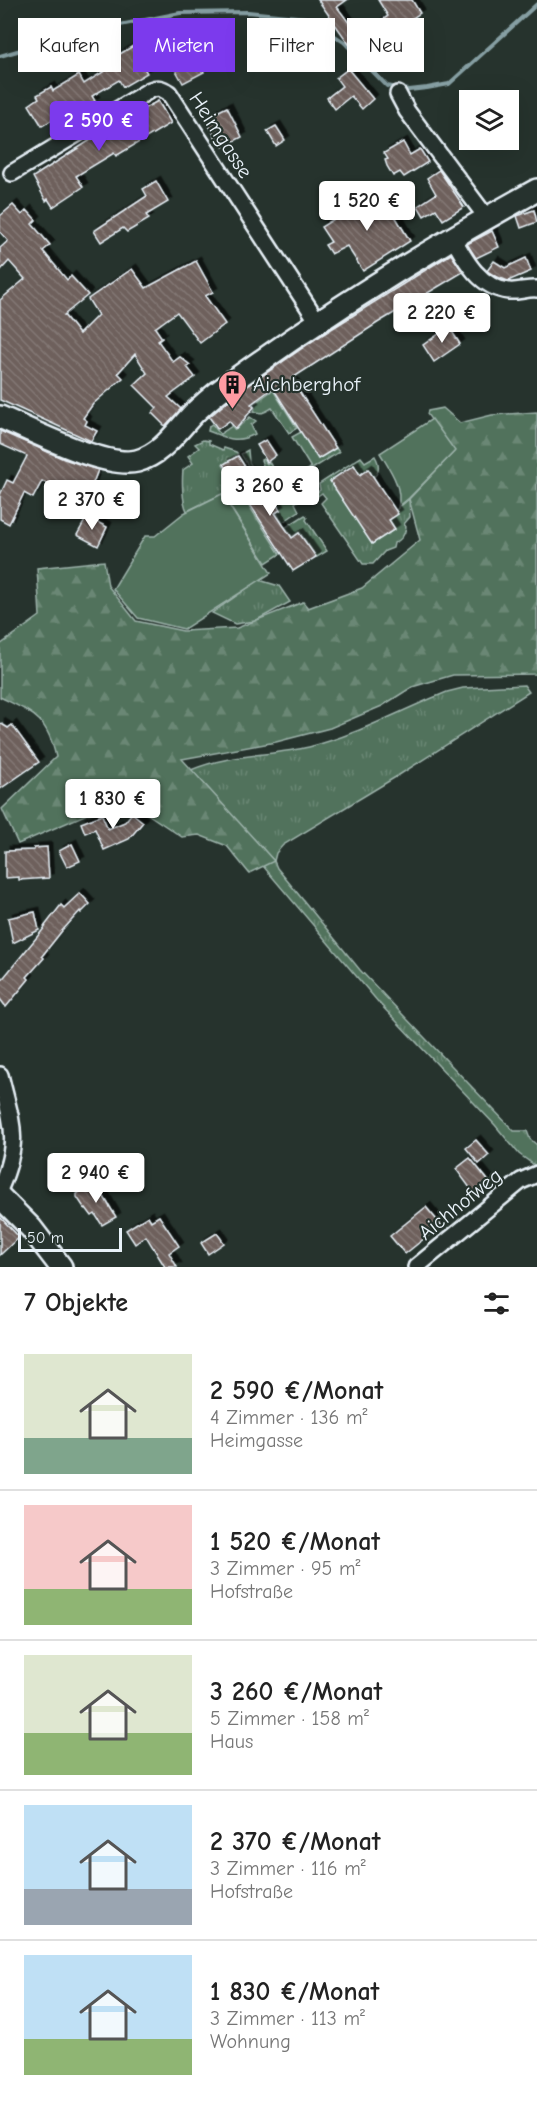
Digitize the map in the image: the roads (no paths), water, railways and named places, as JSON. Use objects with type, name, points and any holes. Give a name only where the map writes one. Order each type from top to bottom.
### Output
[{"type":"main road","points":[[0,417],[105,460],[136,461],[163,447],[202,405],[318,321],[453,238],[537,190]]},
{"type":"main road","points":[[0,1197],[31,1228],[60,1267]]},
{"type":"street","name":"Heimgasse","points":[[12,173],[150,90],[156,87],[163,88],[169,93],[318,321]]},
{"type":"street","points":[[398,93],[407,111],[487,218]]},
{"type":"street","points":[[453,238],[470,267],[490,283],[510,291],[537,289]]},
{"type":"street","points":[[0,1076],[10,1115],[14,1145],[10,1166],[0,1188]]},
{"type":"street","name":"Aichhofweg","points":[[416,1267],[521,1181],[535,1175]]},
{"type":"waterway","points":[[0,56],[80,33],[180,13],[248,12],[307,18],[344,42],[387,86],[409,90],[449,84],[537,4]]},
{"type":"place","name":"Aichberghof","points":[[232,410]]}]
